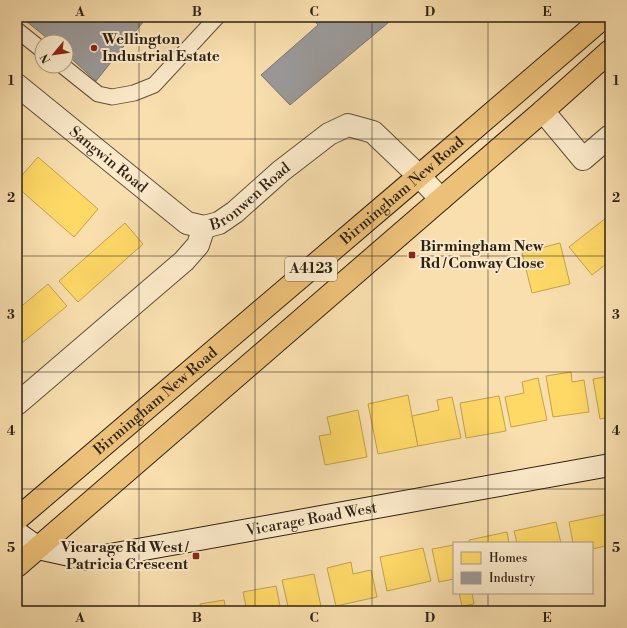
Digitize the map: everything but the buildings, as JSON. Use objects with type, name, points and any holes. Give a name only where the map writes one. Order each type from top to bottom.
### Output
[{"type":"highway","name":"Birmingham New Road","points":[[17,520],[604,17]]},
{"type":"highway","name":"Birmingham New Road","points":[[17,566],[543,111],[610,51]]},
{"type":"street","name":"Sangwin Road","points":[[17,85],[187,223],[204,227]]},
{"type":"street","points":[[543,111],[583,158],[610,136]]},
{"type":"street","name":"Bronwen Road","points":[[17,404],[184,261],[198,245],[204,227],[219,223],[235,212],[281,171],[329,134],[348,125],[373,132],[441,199]]},
{"type":"street","name":"Vicarage Road West","points":[[17,533],[38,548],[88,559],[610,465]]},
{"type":"lane","points":[[73,74],[98,94],[112,96],[134,93],[154,85],[216,17]]},
{"type":"lane","points":[[17,30],[34,44]]},
{"type":"place","name":"Wellington Industrial Estate","points":[[94,48]]},
{"type":"place","name":"Birmingham New Rd / Conway Close","points":[[412,255]]},
{"type":"place","name":"Vicarage Rd West / Patricia Crescent","points":[[196,556]]}]
